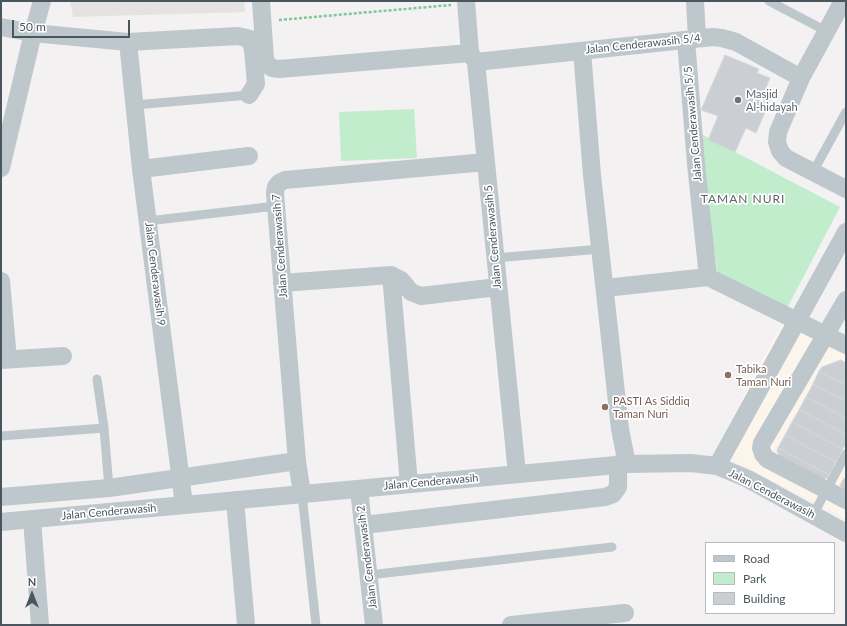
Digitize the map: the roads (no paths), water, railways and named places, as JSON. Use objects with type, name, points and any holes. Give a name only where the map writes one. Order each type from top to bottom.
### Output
[{"type":"street","points":[[1,168],[42,1]]},
{"type":"street","name":"Jalan Cenderawasih 5/4","points":[[261,1],[265,59],[272,68],[279,69],[582,51],[713,37],[728,40],[801,78]]},
{"type":"street","name":"Jalan Cenderawasih 5/5","points":[[695,1],[691,39],[696,164],[708,277]]},
{"type":"street","points":[[843,1],[801,78],[778,132],[777,142],[780,151],[786,158],[846,189]]},
{"type":"street","name":"Jalan Cenderawasih 5","points":[[466,2],[486,162],[517,474]]},
{"type":"street","points":[[1,26],[33,33],[128,42],[238,36],[250,39],[253,50],[256,84],[248,95]]},
{"type":"street","name":"Jalan Cenderawasih 9","points":[[128,42],[141,169],[184,505]]},
{"type":"street","points":[[363,525],[605,497],[612,494],[618,487],[622,464],[620,429],[592,175],[582,51]]},
{"type":"street","points":[[141,169],[249,156]]},
{"type":"street","name":"Jalan Cenderawasih 7","points":[[302,494],[296,461],[275,193],[276,187],[279,183],[285,180],[486,162]]},
{"type":"street","points":[[717,466],[797,321],[843,244]]},
{"type":"street","points":[[392,275],[409,484]]},
{"type":"street","points":[[282,283],[392,275],[401,280],[411,292],[421,296],[498,287]]},
{"type":"street","points":[[605,288],[708,277],[846,345]]},
{"type":"street","points":[[1,281],[5,360],[63,356]]},
{"type":"street","points":[[846,300],[766,436],[761,448],[762,454],[767,458],[846,500]]},
{"type":"street","points":[[742,422],[766,436]]},
{"type":"street","points":[[1,497],[108,488],[296,461]]},
{"type":"street","name":"Jalan Cenderawasih","points":[[1,522],[622,464],[691,463],[717,466],[748,480],[846,534]]},
{"type":"street","name":"Jalan Cenderawasih 2","points":[[359,489],[374,625]]},
{"type":"street","points":[[235,500],[246,625]]},
{"type":"street","points":[[32,519],[40,625]]},
{"type":"street","points":[[510,625],[625,613]]},
{"type":"lane","points":[[769,1],[826,31]]},
{"type":"lane","points":[[135,105],[248,95]]},
{"type":"lane","points":[[813,172],[846,112]]},
{"type":"lane","points":[[148,221],[276,206]]},
{"type":"lane","points":[[495,258],[601,249]]},
{"type":"lane","points":[[97,379],[104,428],[108,488]]},
{"type":"lane","points":[[1,436],[104,428]]},
{"type":"lane","points":[[813,515],[846,454]]},
{"type":"lane","points":[[302,494],[316,625]]},
{"type":"lane","points":[[369,575],[612,547]]},
{"type":"place","name":"Masjid Al-hidayah","points":[[738,100]]},
{"type":"place","name":"Tabika Taman Nuri","points":[[728,375]]},
{"type":"place","name":"PASTI As Siddiq Taman Nuri","points":[[605,407]]},
{"type":"district","name":"TAMAN NURI","points":[[743,199]]}]
